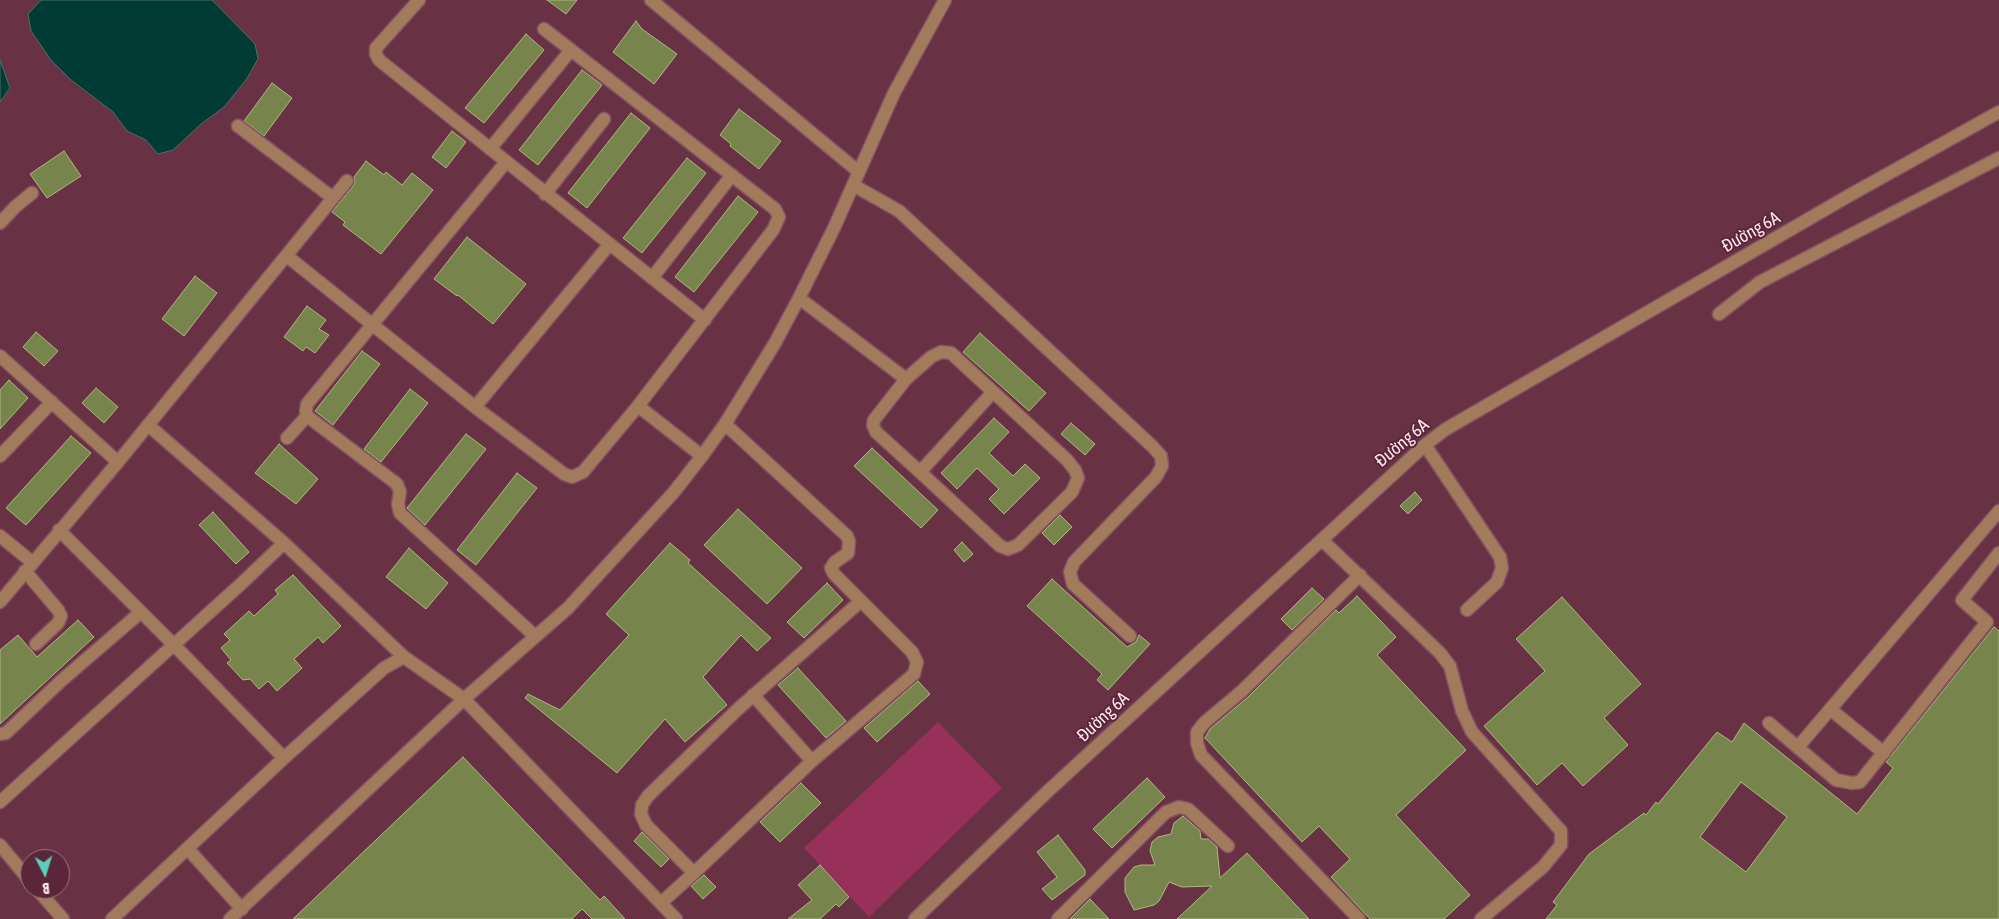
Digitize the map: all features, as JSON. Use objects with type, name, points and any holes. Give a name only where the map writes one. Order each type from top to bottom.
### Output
[{"type":"street","points":[[419,0],[376,48],[376,54],[380,60],[705,320]]},
{"type":"street","points":[[651,0],[859,172]]},
{"type":"street","points":[[230,919],[464,699],[581,593],[674,492],[725,424],[775,343],[799,298],[853,185],[894,93],[945,0]]},
{"type":"street","points":[[286,256],[474,406],[564,474],[572,477],[583,472],[638,406],[705,320],[774,230],[779,217],[775,209],[544,29]]},
{"type":"street","points":[[490,149],[571,50]]},
{"type":"street","name":"Đường 6A","points":[[915,919],[1047,792],[1425,445],[1446,429],[1850,195],[1999,112]]},
{"type":"street","points":[[546,194],[604,120]]},
{"type":"street","points":[[238,126],[333,198]]},
{"type":"street","points":[[1719,314],[1760,282],[1999,158]]},
{"type":"street","points":[[506,162],[307,404],[306,411],[307,416],[392,479],[397,484],[400,492],[398,504],[400,513],[535,636]]},
{"type":"street","points":[[652,278],[732,175]]},
{"type":"street","points":[[0,602],[28,566],[118,462],[347,181]]},
{"type":"street","points":[[853,185],[899,211],[1161,456],[1162,466],[1156,477],[1074,562],[1070,572],[1073,584],[1130,636]]},
{"type":"street","points":[[0,223],[32,193]]},
{"type":"street","points":[[474,406],[609,244]]},
{"type":"street","points":[[799,298],[906,379]]},
{"type":"street","points":[[941,352],[951,353],[1067,460],[1075,470],[1078,478],[1072,492],[1018,545],[1008,549],[1000,546],[876,432],[873,425],[874,420],[906,379],[931,356],[941,352]]},
{"type":"street","points":[[0,356],[118,462]]},
{"type":"street","points":[[920,472],[993,392]]},
{"type":"street","points":[[0,456],[52,402]]},
{"type":"street","points":[[638,406],[702,456]]},
{"type":"street","points":[[287,438],[307,416]]},
{"type":"street","points":[[660,903],[812,761],[914,674],[916,662],[912,652],[834,574],[831,568],[835,562],[848,553],[849,541],[847,536],[725,424]]},
{"type":"street","points":[[148,425],[284,543],[404,657],[464,699],[676,919]]},
{"type":"street","points":[[1425,445],[1500,557],[1502,568],[1497,582],[1467,610]]},
{"type":"street","points":[[1798,747],[1999,511]]},
{"type":"street","points":[[59,530],[284,758]]},
{"type":"street","points":[[0,536],[28,566],[58,610],[60,616],[58,623],[36,644]]},
{"type":"street","points":[[1322,540],[1440,653],[1450,666],[1462,711],[1472,732],[1561,831],[1561,845],[1543,867],[1481,919]]},
{"type":"street","points":[[0,802],[284,543]]},
{"type":"street","points":[[1769,723],[1836,780],[1852,783],[1860,782],[1987,622],[1962,600],[1999,553]]},
{"type":"street","points":[[1359,919],[1201,755],[1197,743],[1198,732],[1204,722],[1242,691],[1360,575]]},
{"type":"street","points":[[694,873],[646,825],[641,814],[642,804],[674,770],[753,695],[861,602]]},
{"type":"street","points":[[0,734],[6,733],[62,680],[142,612]]},
{"type":"street","points":[[112,919],[284,758],[384,668],[404,657]]},
{"type":"street","points":[[753,695],[812,761]]},
{"type":"street","points":[[1830,709],[1884,753]]},
{"type":"street","points":[[1058,919],[1166,812],[1179,807],[1188,809],[1228,846]]},
{"type":"street","points":[[0,845],[20,869]]},
{"type":"street","points":[[188,849],[242,909]]},
{"type":"street","points":[[46,899],[63,919]]},
{"type":"shaded area","points":[[41,0],[212,0],[255,44],[258,59],[246,80],[224,107],[201,124],[173,150],[158,154],[146,140],[127,131],[113,112],[71,80],[51,60],[31,31],[28,14]]},
{"type":"shaded area","points":[[0,60],[10,88],[0,102]]},
{"type":"shaded area","points":[[938,722],[1002,788],[869,917],[804,848]]},
{"type":"building","points":[[547,0],[577,0],[566,14]]},
{"type":"building","points":[[636,21],[642,29],[677,54],[654,84],[613,52]]},
{"type":"building","points":[[526,34],[544,50],[484,123],[465,108]]},
{"type":"building","points":[[582,70],[602,85],[538,165],[519,150]]},
{"type":"building","points":[[272,83],[292,98],[264,136],[244,121]]},
{"type":"building","points":[[739,109],[781,141],[759,169],[730,146],[731,144],[720,135]]},
{"type":"building","points":[[631,113],[650,128],[587,208],[568,193]]},
{"type":"building","points":[[452,131],[466,142],[446,168],[432,157]]},
{"type":"building","points":[[64,151],[81,176],[47,198],[30,174]]},
{"type":"building","points":[[687,158],[706,173],[642,253],[623,238]]},
{"type":"building","points":[[366,161],[384,175],[386,172],[402,185],[412,173],[433,190],[381,254],[343,225],[345,222],[332,212],[353,186],[355,182],[354,177]]},
{"type":"building","points":[[738,196],[758,212],[694,292],[675,277]]},
{"type":"building","points":[[467,237],[526,284],[493,324],[458,295],[434,279]]},
{"type":"building","points":[[195,276],[217,293],[184,336],[162,319]]},
{"type":"building","points":[[307,306],[326,320],[319,329],[329,335],[315,353],[306,347],[303,351],[284,337]]},
{"type":"building","points":[[36,332],[58,351],[44,366],[23,347]]},
{"type":"building","points":[[980,333],[1046,393],[1029,411],[963,352]]},
{"type":"building","points":[[362,351],[380,364],[333,425],[315,411]]},
{"type":"building","points":[[9,380],[28,398],[0,429],[0,390]]},
{"type":"building","points":[[96,388],[118,407],[104,423],[82,403]]},
{"type":"building","points":[[410,389],[428,403],[381,462],[364,449]]},
{"type":"building","points":[[994,418],[1009,432],[989,453],[1013,476],[1025,464],[1040,478],[1004,514],[989,499],[999,489],[977,468],[957,489],[941,473]]},
{"type":"building","points":[[1071,423],[1095,444],[1085,455],[1061,434]]},
{"type":"building","points":[[466,434],[486,449],[425,525],[407,508]]},
{"type":"building","points":[[71,436],[91,453],[26,525],[6,508]]},
{"type":"building","points":[[279,444],[318,479],[296,504],[255,473]]},
{"type":"building","points":[[872,448],[938,510],[921,528],[854,466]]},
{"type":"building","points":[[517,473],[537,488],[476,565],[457,550]]},
{"type":"building","points":[[1415,492],[1422,500],[1408,514],[1400,506]]},
{"type":"building","points":[[738,509],[802,568],[767,604],[704,545]]},
{"type":"building","points":[[213,512],[249,552],[236,564],[199,525]]},
{"type":"building","points":[[1060,515],[1072,527],[1054,545],[1042,533]]},
{"type":"building","points":[[962,542],[973,554],[964,562],[954,550]]},
{"type":"building","points":[[670,543],[690,560],[688,563],[771,638],[757,651],[741,635],[703,677],[727,705],[685,742],[665,719],[617,773],[525,698],[528,694],[560,710],[629,635],[606,614]]},
{"type":"building","points":[[409,548],[448,583],[426,609],[386,577]]},
{"type":"building","points":[[293,575],[341,626],[323,643],[318,637],[294,659],[302,668],[277,691],[268,681],[259,689],[250,679],[243,680],[227,663],[231,660],[221,648],[230,640],[224,634],[249,611],[254,616],[278,594],[275,590]]},
{"type":"building","points":[[1052,579],[1127,647],[1136,642],[1139,635],[1150,644],[1108,690],[1097,680],[1102,674],[1027,606]]},
{"type":"building","points":[[827,583],[843,600],[804,638],[787,622]]},
{"type":"building","points":[[1312,588],[1324,599],[1292,630],[1281,619]]},
{"type":"building","points":[[1357,596],[1396,637],[1377,655],[1466,750],[1396,815],[1470,895],[1444,919],[1370,919],[1331,877],[1350,859],[1319,826],[1302,842],[1205,738],[1210,729],[1248,697],[1336,610],[1339,613]]},
{"type":"building","points":[[1562,597],[1641,684],[1604,718],[1628,745],[1583,786],[1562,763],[1537,785],[1484,726],[1545,671],[1516,639]]},
{"type":"building","points":[[78,620],[94,637],[0,724],[0,650],[18,635],[37,657]]},
{"type":"building","points":[[1994,627],[1999,631],[1999,919],[1546,919],[1557,905],[1553,902],[1589,854],[1644,813],[1646,815],[1656,802],[1658,804],[1717,732],[1732,742],[1744,723],[1857,814],[1893,768],[1886,762]],"holes":[[[1741,782],[1787,817],[1746,872],[1700,837]]]},
{"type":"building","points":[[798,668],[846,721],[826,738],[778,685]]},
{"type":"building","points":[[918,681],[930,694],[877,742],[864,728]]},
{"type":"building","points":[[463,757],[600,900],[604,896],[625,919],[592,919],[582,909],[572,919],[293,919]]},
{"type":"building","points":[[1147,778],[1165,797],[1112,848],[1093,829]]},
{"type":"building","points":[[801,783],[821,803],[780,842],[760,822]]},
{"type":"building","points":[[1183,816],[1200,831],[1201,839],[1208,839],[1217,847],[1220,878],[1247,853],[1309,919],[1177,919],[1212,886],[1182,887],[1169,882],[1159,901],[1154,905],[1134,910],[1125,892],[1125,878],[1134,867],[1155,865],[1150,851],[1152,842],[1158,837],[1171,834],[1174,823]]},
{"type":"building","points":[[642,832],[669,859],[661,867],[634,841]]},
{"type":"building","points":[[1058,835],[1085,870],[1085,875],[1052,900],[1042,889],[1057,877],[1037,852]]},
{"type":"building","points":[[820,865],[849,897],[839,907],[836,904],[820,919],[788,919],[812,900],[798,885]]},
{"type":"building","points":[[704,875],[716,887],[703,899],[691,886]]},
{"type":"building","points":[[1090,899],[1109,919],[1070,919]]}]
